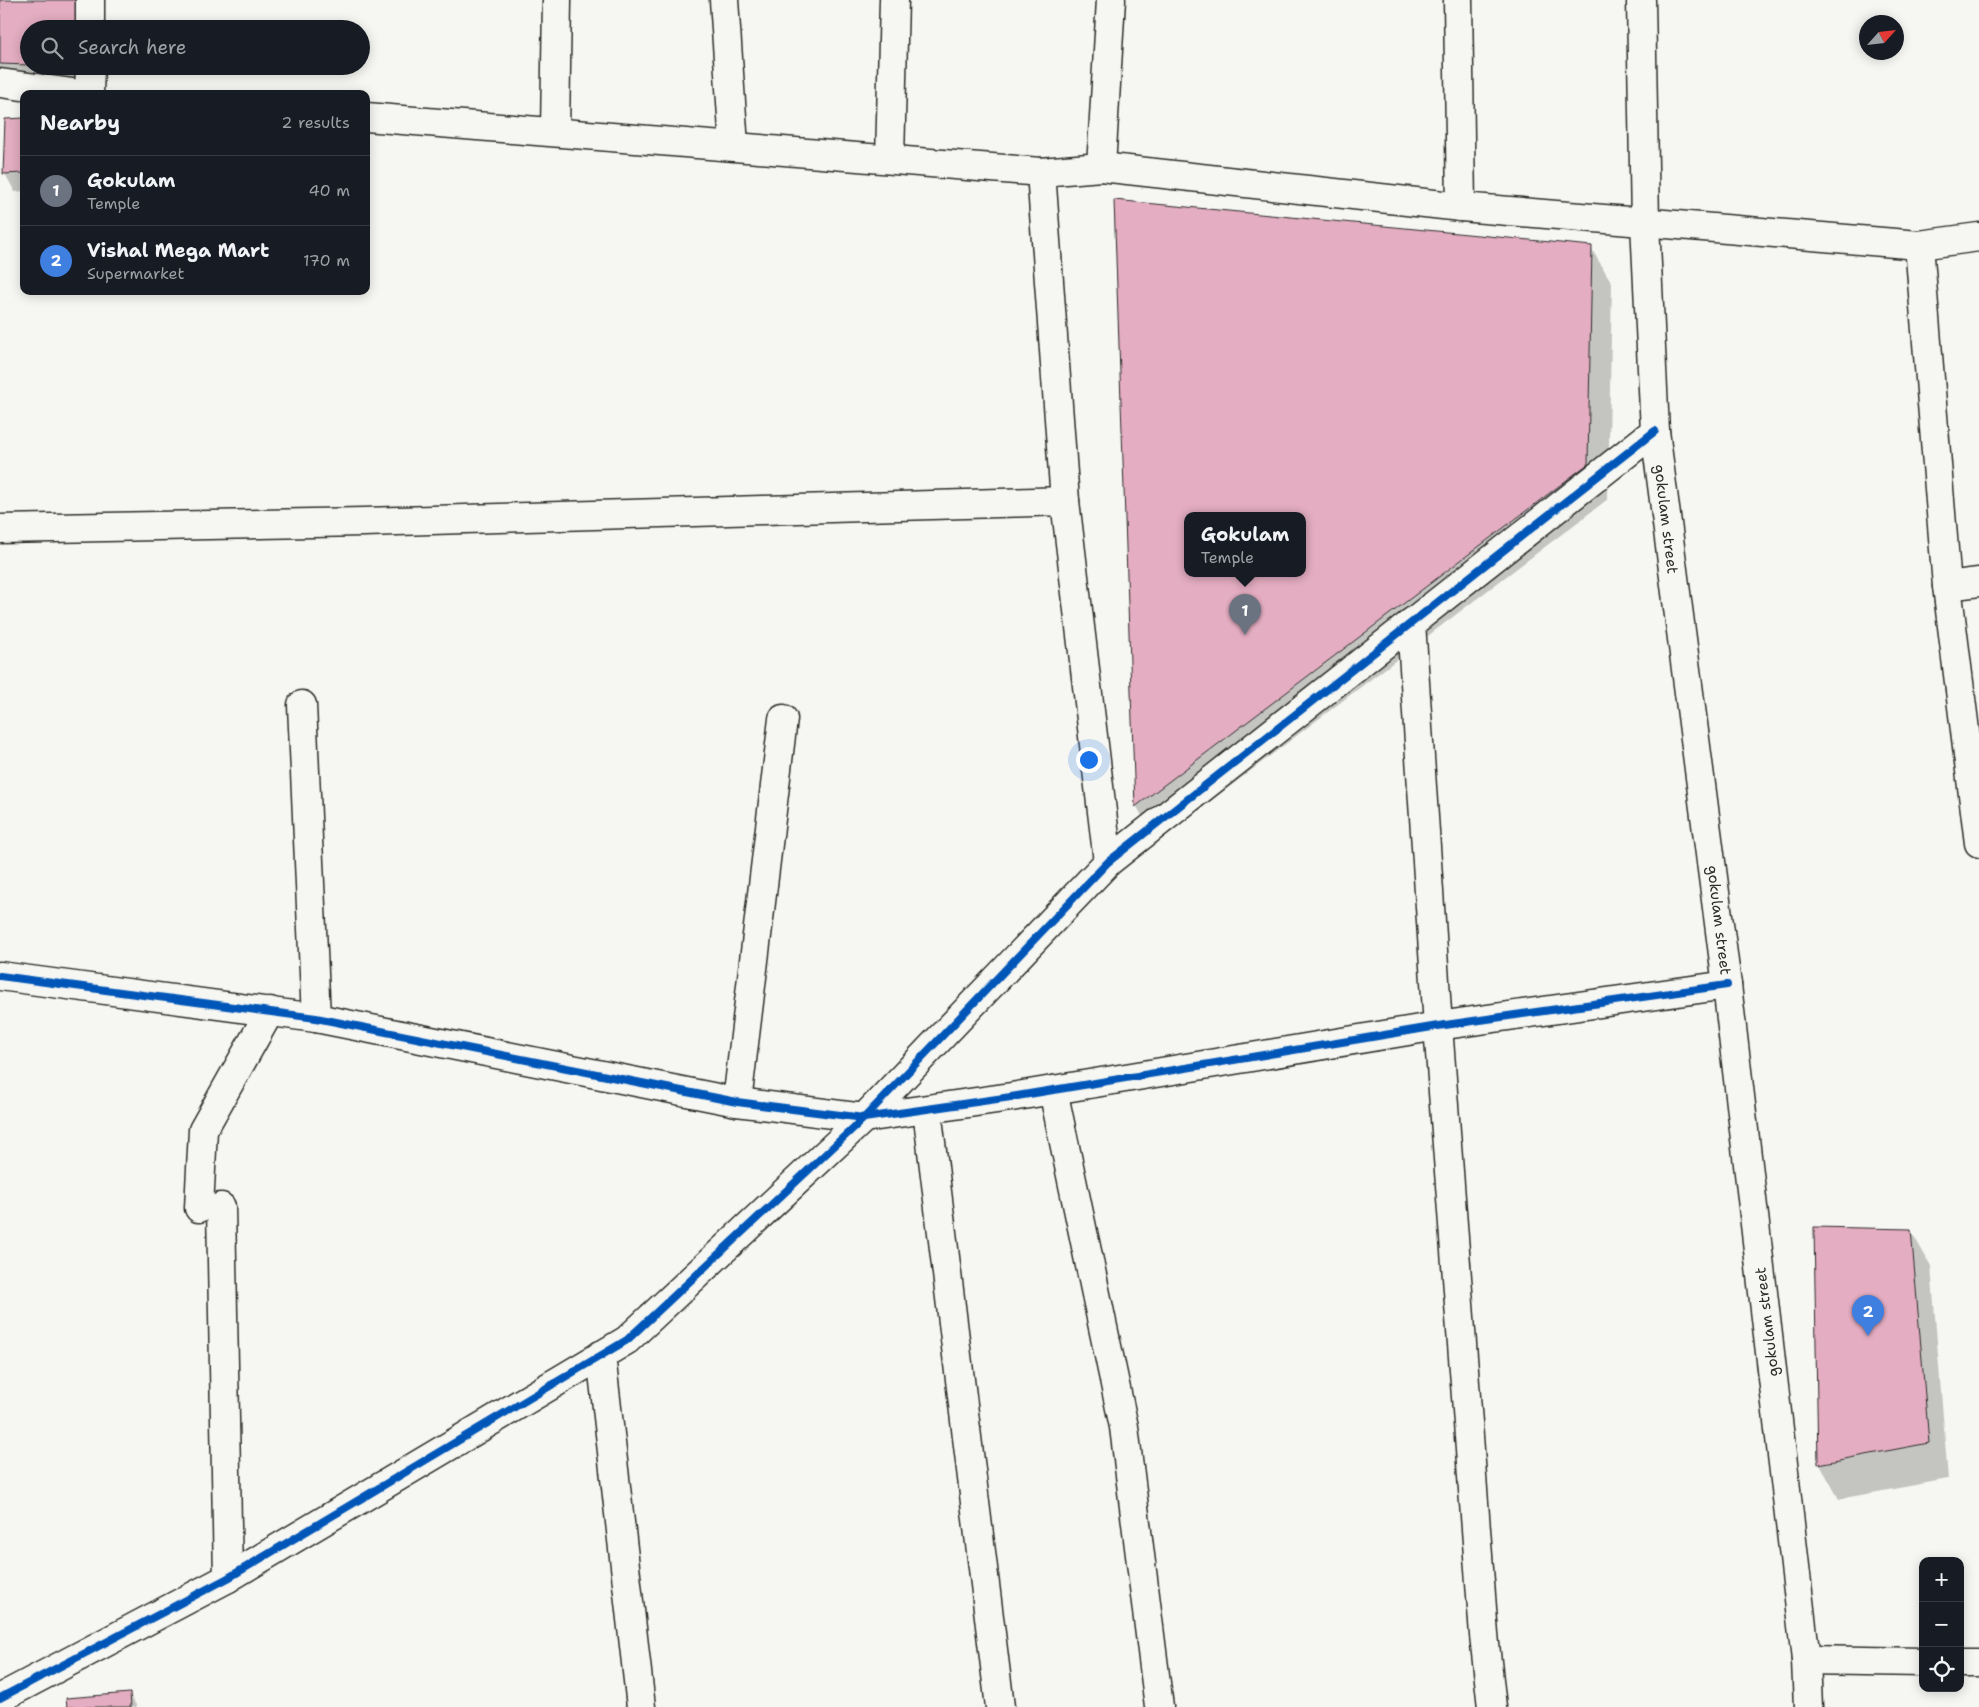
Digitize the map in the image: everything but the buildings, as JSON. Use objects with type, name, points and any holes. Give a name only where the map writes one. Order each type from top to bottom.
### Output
[{"type":"street","points":[[90,0],[90,20]]},
{"type":"street","points":[[555,132],[557,0]]},
{"type":"street","points":[[724,0],[734,146]]},
{"type":"street","points":[[890,159],[894,0]]},
{"type":"street","points":[[1101,167],[1111,0]]},
{"type":"street","points":[[1458,0],[1461,207]]},
{"type":"street","name":"gokulam street","points":[[1641,0],[1646,223],[1655,431],[1727,985],[1806,1660],[1808,1707]]},
{"type":"street","points":[[90,75],[90,90]]},
{"type":"street","points":[[0,83],[51,90]]},
{"type":"street","points":[[370,117],[1041,172],[1101,167],[1461,207],[1919,245],[1979,237]]},
{"type":"street","points":[[1041,172],[1065,501],[1108,862]]},
{"type":"street","points":[[1919,245],[1946,586],[1979,837]]},
{"type":"street","points":[[0,1698],[228,1578],[627,1340],[864,1118],[1108,862],[1655,431]]},
{"type":"street","points":[[0,529],[374,521],[1065,501]]},
{"type":"street","points":[[1946,586],[1979,582]]},
{"type":"street","points":[[1411,623],[1438,1026],[1484,1635],[1492,1707]]},
{"type":"street","points":[[302,705],[316,1018]]},
{"type":"street","points":[[737,1102],[783,719]]},
{"type":"street","points":[[0,976],[316,1018],[737,1102],[864,1118],[1053,1090],[1438,1026],[1727,985]]},
{"type":"street","points":[[228,1578],[210,1207],[203,1130],[270,1012]]},
{"type":"street","points":[[1053,1090],[1124,1427],[1159,1707]]},
{"type":"street","points":[[927,1110],[1000,1707]]},
{"type":"street","points":[[601,1355],[640,1707]]},
{"type":"street","points":[[1806,1660],[1919,1662]]},
{"type":"street","points":[[1964,1663],[1979,1663]]},
{"type":"cycle path","points":[[0,1698],[228,1578],[627,1340],[864,1118],[1108,862],[1655,431]]},
{"type":"cycle path","points":[[0,976],[316,1018],[737,1102],[864,1118],[1011,1097],[1438,1026],[1727,985]]},
{"type":"place","name":"Gokulam","points":[[1245,635]]},
{"type":"place","name":"Vishal Mega Mart","points":[[1868,1336]]}]
